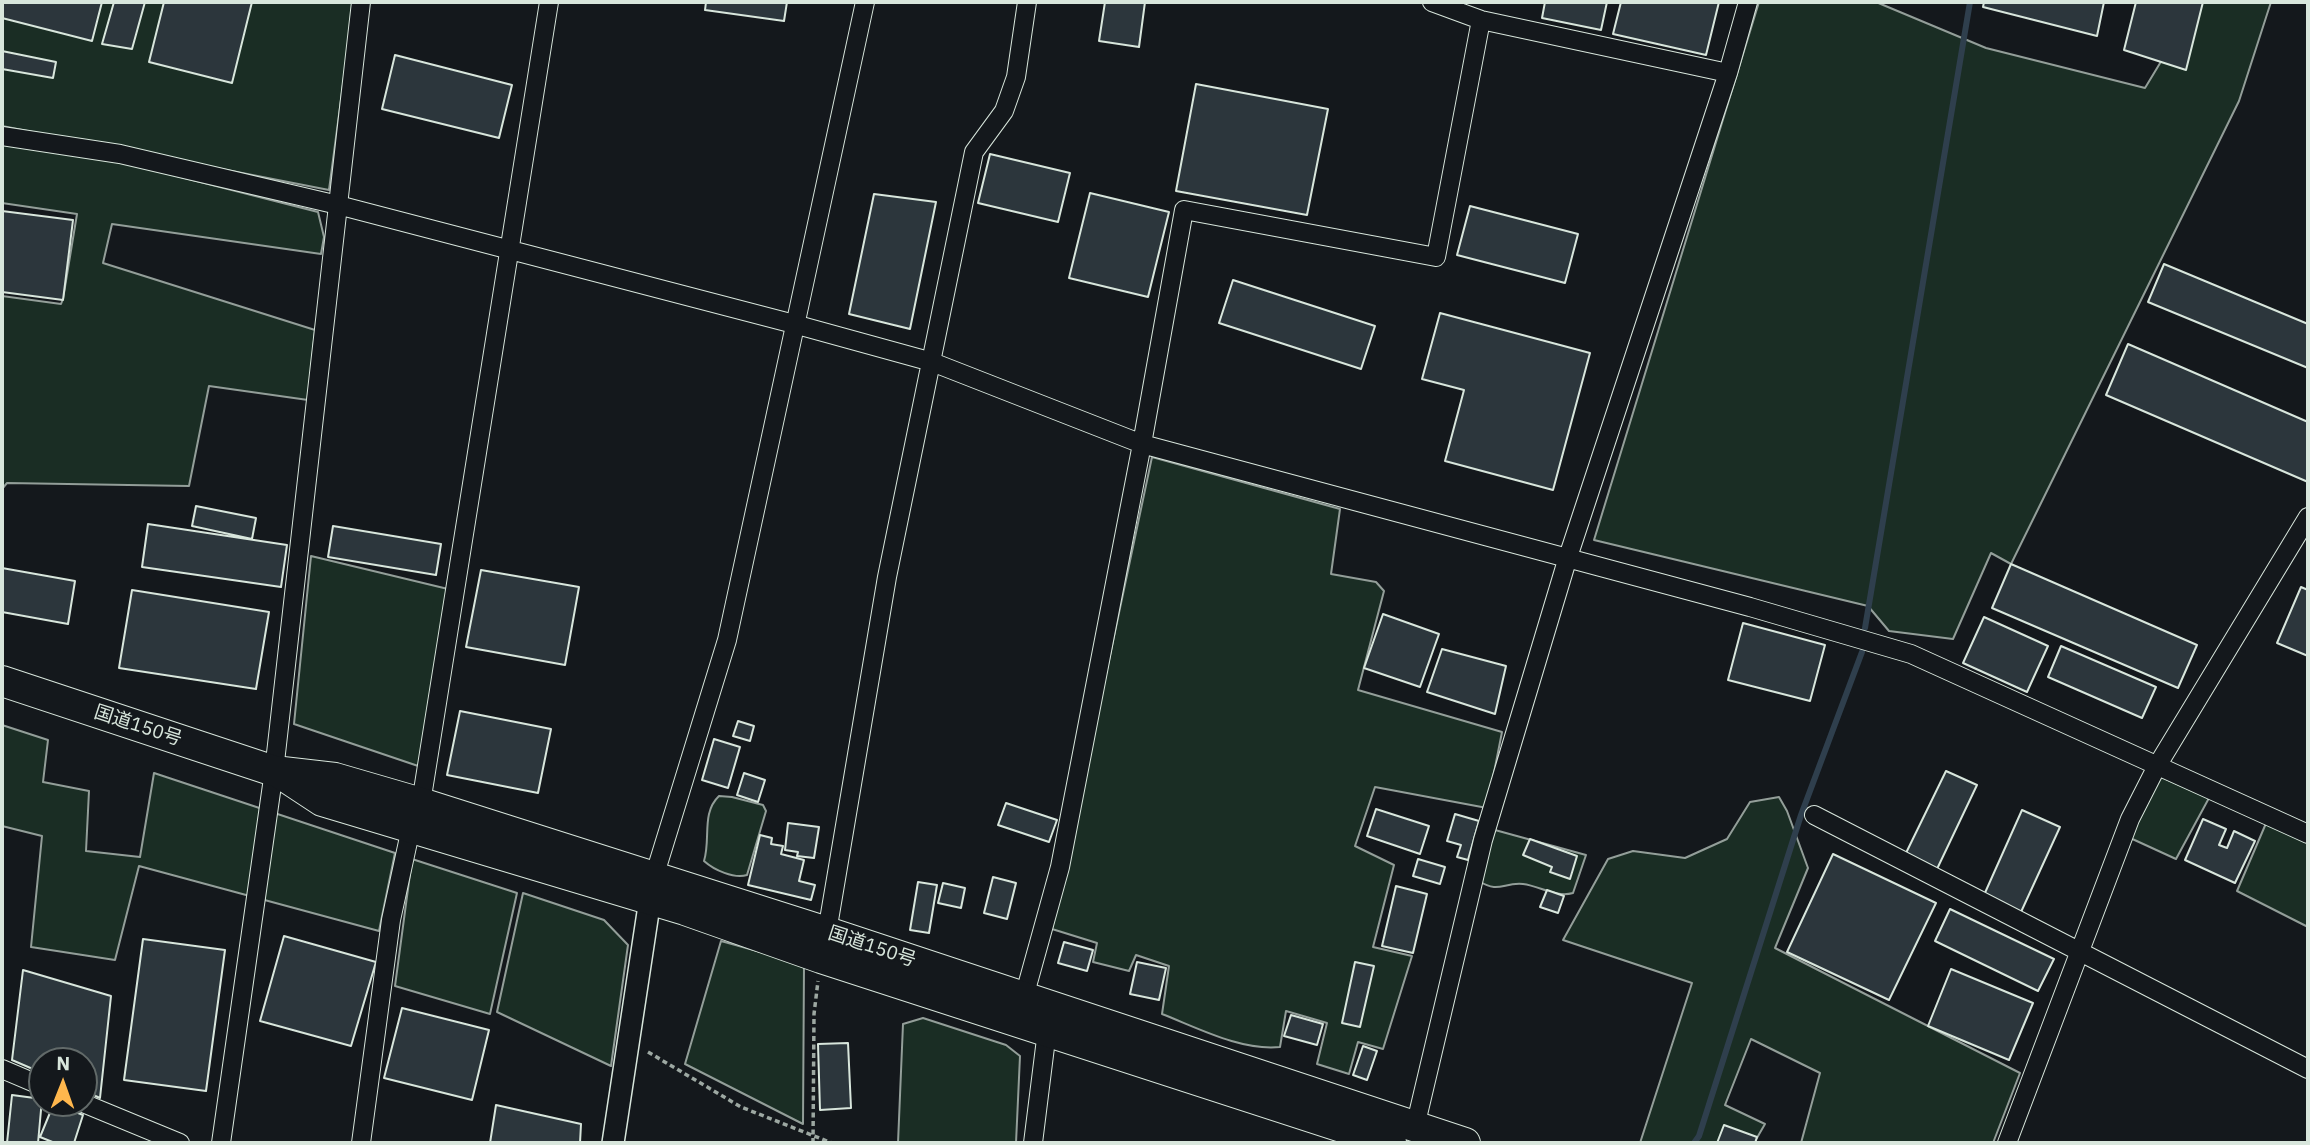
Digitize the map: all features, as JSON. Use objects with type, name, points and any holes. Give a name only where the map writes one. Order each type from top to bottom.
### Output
[{"type":"highway","name":"国道150号","points":[[2,681],[274,771],[322,801],[416,815],[652,889],[685,910],[1024,998],[1403,1135]]},
{"type":"highway","name":"国道150号","points":[[824,945],[1047,1031],[1403,1135],[1465,1143]]},
{"type":"street","points":[[220,1143],[274,771],[361,2]]},
{"type":"street","points":[[361,1143],[391,920],[416,815],[548,2]]},
{"type":"street","points":[[612,1143],[652,889],[727,640],[864,2]]},
{"type":"street","points":[[824,945],[887,577],[974,152],[1004,111],[1016,77],[1027,2]]},
{"type":"street","points":[[1432,2],[1481,20],[1728,73]]},
{"type":"street","points":[[1403,1135],[1483,840],[1568,557],[1728,73],[1748,2]]},
{"type":"street","points":[[1024,998],[1060,867],[1142,444],[1184,210],[1436,257],[1481,20]]},
{"type":"street","points":[[2,136],[120,154],[338,205],[794,324],[932,362],[1142,444],[1568,557],[1911,654],[2308,834]]},
{"type":"street","points":[[2007,1143],[2130,819],[2157,766],[2308,517]]},
{"type":"street","points":[[1814,815],[2308,1069]]},
{"type":"street","points":[[1032,1143],[1047,1031]]},
{"type":"street","points":[[2,1069],[28,1080]]},
{"type":"street","points":[[98,1109],[180,1143]]},
{"type":"path","points":[[813,1143],[814,1014],[824,945]]},
{"type":"path","points":[[628,1041],[741,1107],[832,1143]]},
{"type":"green space","points":[[2,2],[354,2],[329,190],[2,126]]},
{"type":"green space","points":[[1759,2],[1876,2],[1986,48],[2145,88],[2197,2],[2271,2],[2239,101],[2011,564],[1991,553],[1953,639],[1889,631],[1868,606],[1594,540]]},
{"type":"green space","points":[[2,142],[114,160],[318,212],[324,237],[321,254],[112,224],[103,263],[315,330],[308,400],[209,386],[189,486],[7,483],[2,489],[2,296],[61,304],[77,214],[2,203]]},
{"type":"green space","points":[[1152,457],[1340,509],[1331,574],[1376,582],[1384,591],[1358,690],[1502,732],[1487,808],[1375,787],[1355,846],[1394,865],[1373,947],[1412,956],[1383,1049],[1358,1042],[1349,1074],[1317,1064],[1327,1023],[1286,1011],[1280,1047],[1250,1046],[1220,1037],[1162,1014],[1169,966],[1136,955],[1129,971],[1093,962],[1097,943],[1052,929]]},
{"type":"green space","points":[[311,556],[448,589],[427,769],[294,724]]},
{"type":"green space","points":[[2,725],[48,740],[43,782],[89,791],[86,851],[140,857],[154,773],[395,853],[379,931],[139,866],[115,960],[31,947],[42,836],[2,826]]},
{"type":"green space","points":[[2159,776],[2209,798],[2176,859],[2128,837]]},
{"type":"green space","points":[[719,796],[763,805],[766,811],[747,875],[724,873],[704,861],[708,818],[713,803]]},
{"type":"green space","points":[[1779,797],[1787,811],[1808,868],[1775,948],[2020,1073],[1993,1143],[1801,1143],[1820,1073],[1751,1039],[1725,1105],[1765,1124],[1754,1143],[1640,1143],[1692,983],[1563,940],[1608,859],[1633,851],[1685,858],[1727,839],[1750,802]]},
{"type":"green space","points":[[2267,821],[2308,840],[2308,927],[2237,891]]},
{"type":"green space","points":[[1495,830],[1586,855],[1573,893],[1554,893],[1523,884],[1492,887],[1479,881]]},
{"type":"green space","points":[[412,859],[517,893],[490,1014],[395,986]]},
{"type":"green space","points":[[523,893],[604,920],[628,945],[611,1066],[497,1012]]},
{"type":"green space","points":[[721,941],[804,964],[803,1124],[685,1064]]},
{"type":"green space","points":[[923,1018],[1006,1045],[1020,1056],[1016,1143],[898,1143],[903,1024]]},
{"type":"building","points":[[2,2],[102,2],[92,41],[2,18]]},
{"type":"building","points":[[114,2],[145,2],[132,49],[102,44]]},
{"type":"building","points":[[164,2],[252,2],[232,83],[149,62]]},
{"type":"building","points":[[706,2],[787,2],[784,21],[705,10]]},
{"type":"building","points":[[1105,2],[1145,2],[1139,47],[1099,41]]},
{"type":"building","points":[[1545,2],[1607,2],[1601,30],[1542,18]]},
{"type":"building","points":[[1621,2],[1719,2],[1706,55],[1613,34]]},
{"type":"building","points":[[1984,2],[2104,2],[2097,36],[1983,7]]},
{"type":"building","points":[[2136,2],[2203,2],[2186,70],[2124,50]]},
{"type":"building","points":[[2,51],[56,62],[53,78],[2,69]]},
{"type":"building","points":[[395,55],[512,85],[499,138],[382,109]]},
{"type":"building","points":[[1196,84],[1328,109],[1307,215],[1176,191]]},
{"type":"building","points":[[990,154],[1070,173],[1058,222],[978,203]]},
{"type":"building","points":[[1090,193],[1169,212],[1148,297],[1069,278]]},
{"type":"building","points":[[874,194],[936,202],[910,329],[849,314]]},
{"type":"building","points":[[1470,206],[1578,234],[1565,283],[1457,255]]},
{"type":"building","points":[[2,211],[73,220],[63,300],[2,292]]},
{"type":"building","points":[[2164,264],[2308,324],[2308,368],[2148,302]]},
{"type":"building","points":[[1233,280],[1375,326],[1361,369],[1219,323]]},
{"type":"building","points":[[1440,313],[1590,353],[1553,490],[1445,461],[1464,390],[1422,379]]},
{"type":"building","points":[[2128,344],[2308,422],[2308,482],[2106,395]]},
{"type":"building","points":[[196,506],[256,518],[252,539],[192,526]]},
{"type":"building","points":[[148,524],[287,545],[281,587],[142,567]]},
{"type":"building","points":[[333,526],[441,544],[436,575],[328,557]]},
{"type":"building","points":[[2011,564],[2197,645],[2178,688],[1992,608]]},
{"type":"building","points":[[2,568],[75,581],[68,624],[2,612]]},
{"type":"building","points":[[481,570],[579,587],[565,665],[466,647]]},
{"type":"building","points":[[2301,587],[2308,590],[2308,656],[2277,643]]},
{"type":"building","points":[[132,590],[269,612],[256,689],[119,668]]},
{"type":"building","points":[[1383,614],[1439,634],[1420,687],[1364,668]]},
{"type":"building","points":[[1984,617],[2048,646],[2027,692],[1963,663]]},
{"type":"building","points":[[1743,623],[1825,645],[1810,701],[1728,680]]},
{"type":"building","points":[[2061,646],[2156,687],[2142,718],[2048,677]]},
{"type":"building","points":[[1442,649],[1506,666],[1495,714],[1427,692]]},
{"type":"building","points":[[460,711],[551,729],[538,793],[447,775]]},
{"type":"building","points":[[738,721],[754,726],[750,741],[733,736]]},
{"type":"building","points":[[714,739],[740,747],[728,788],[702,780]]},
{"type":"building","points":[[1946,771],[1977,785],[1937,869],[1906,853]]},
{"type":"building","points":[[744,773],[765,780],[758,802],[737,795]]},
{"type":"building","points":[[1006,803],[1057,820],[1049,842],[998,825]]},
{"type":"building","points":[[1376,809],[1429,826],[1420,854],[1367,836]]},
{"type":"building","points":[[2022,810],[2060,827],[2021,912],[1984,895]]},
{"type":"building","points":[[1455,814],[1479,821],[1468,860],[1457,857],[1461,845],[1447,841]]},
{"type":"building","points":[[2203,819],[2226,829],[2219,845],[2227,848],[2234,831],[2255,841],[2235,883],[2185,860]]},
{"type":"building","points":[[788,823],[819,827],[814,858],[797,856],[798,852],[785,850]]},
{"type":"building","points":[[760,835],[772,838],[771,844],[783,846],[781,854],[804,860],[799,881],[815,885],[811,900],[748,885]]},
{"type":"building","points":[[1530,839],[1577,856],[1570,879],[1550,872],[1552,867],[1523,855]]},
{"type":"building","points":[[1833,854],[1936,903],[1889,1000],[1787,952]]},
{"type":"building","points":[[1418,859],[1445,867],[1440,884],[1413,876]]},
{"type":"building","points":[[993,877],[1016,883],[1007,919],[984,913]]},
{"type":"building","points":[[918,882],[937,885],[929,933],[910,930]]},
{"type":"building","points":[[943,883],[965,888],[961,908],[938,903]]},
{"type":"building","points":[[1396,886],[1427,894],[1413,953],[1382,946]]},
{"type":"building","points":[[1547,890],[1564,896],[1558,913],[1540,907]]},
{"type":"building","points":[[1950,909],[2054,959],[2038,991],[1935,941]]},
{"type":"building","points":[[284,936],[376,962],[351,1046],[260,1021]]},
{"type":"building","points":[[143,939],[225,950],[206,1091],[124,1080]]},
{"type":"building","points":[[1064,942],[1093,950],[1087,971],[1058,963]]},
{"type":"building","points":[[1137,962],[1166,968],[1159,1000],[1130,994]]},
{"type":"building","points":[[1355,962],[1374,966],[1360,1027],[1342,1023]]},
{"type":"building","points":[[1951,969],[2033,1003],[2009,1060],[1928,1026]]},
{"type":"building","points":[[23,970],[111,996],[100,1098],[98,1047],[28,1047],[28,1067],[12,1060]]},
{"type":"building","points":[[402,1008],[489,1030],[472,1100],[384,1078]]},
{"type":"building","points":[[1291,1015],[1323,1024],[1317,1045],[1284,1036]]},
{"type":"building","points":[[848,1043],[851,1108],[820,1110],[818,1044]]},
{"type":"building","points":[[1363,1046],[1377,1051],[1367,1080],[1353,1075]]},
{"type":"building","points":[[12,1095],[28,1097],[28,1117],[40,1117],[38,1143],[7,1143]]},
{"type":"building","points":[[496,1105],[581,1124],[580,1143],[490,1143]]},
{"type":"building","points":[[48,1117],[82,1117],[74,1143],[55,1143],[40,1137]]},
{"type":"building","points":[[1724,1125],[1757,1137],[1755,1143],[1717,1143]]},
{"type":"waterway","points":[[1865,628],[1970,2]]},
{"type":"waterway","points":[[1694,1143],[1699,1136],[1801,815],[1862,652]]}]
